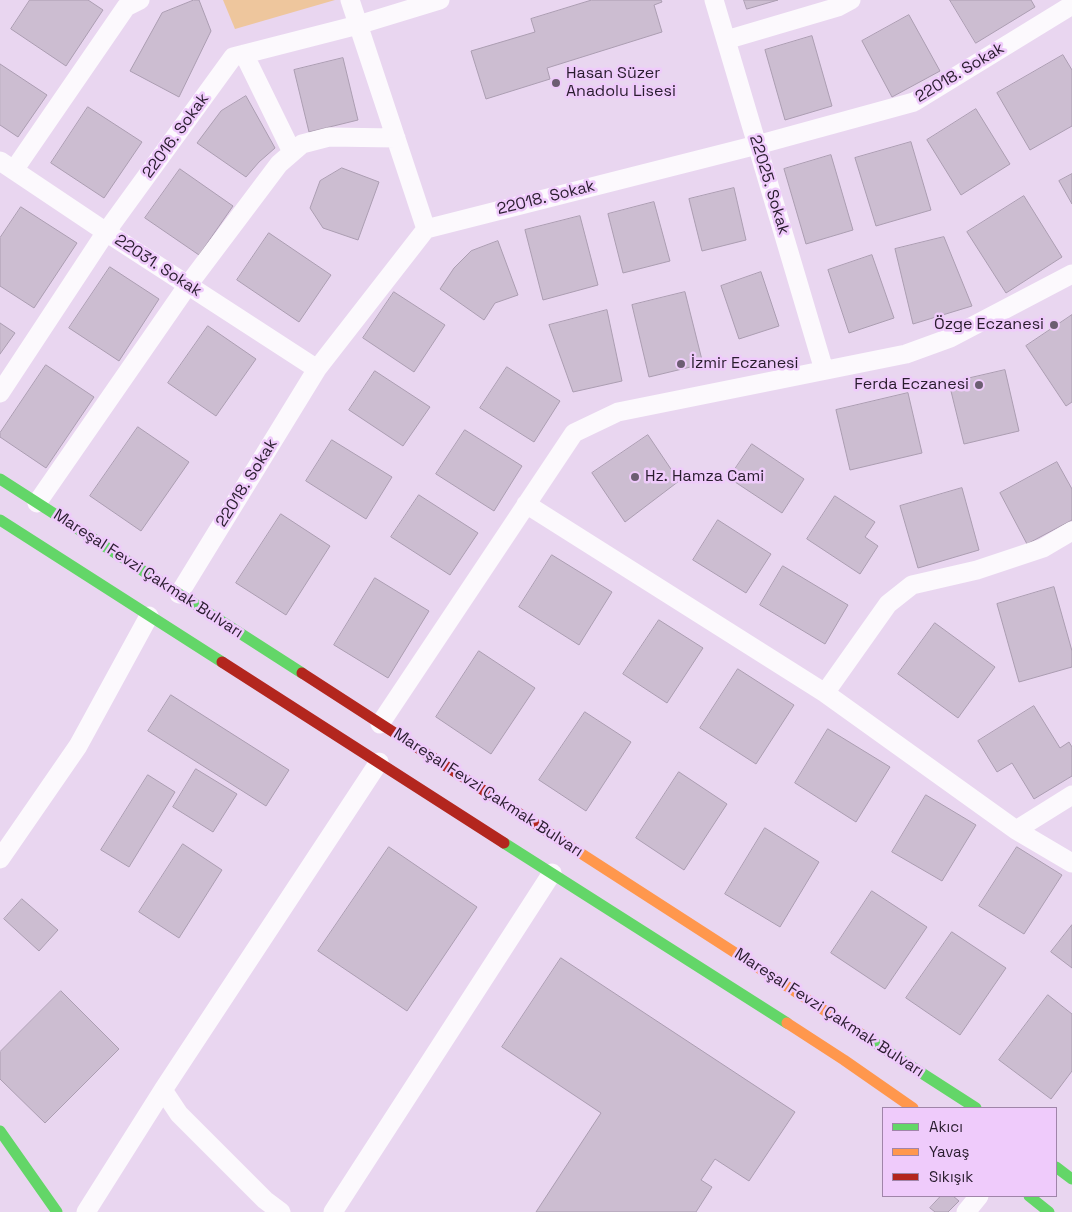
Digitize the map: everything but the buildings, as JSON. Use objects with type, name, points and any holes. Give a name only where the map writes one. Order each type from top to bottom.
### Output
[{"type":"main road","name":"Mareşal Fevzi Çakmak Bulvarı","points":[[0,479],[974,1107]]},
{"type":"main road","points":[[0,520],[844,1060],[912,1107]]},
{"type":"main road","points":[[0,1131],[57,1212]]},
{"type":"main road","points":[[1057,1168],[1072,1179]]},
{"type":"main road","points":[[1029,1197],[1048,1212]]},
{"type":"street","points":[[7,166],[126,7],[140,0]]},
{"type":"street","points":[[350,0],[426,229]]},
{"type":"street","name":"22016. Sokak","points":[[0,393],[106,232],[233,57],[358,25],[440,0]]},
{"type":"street","name":"22025. Sokak","points":[[714,0],[824,370]]},
{"type":"street","points":[[726,40],[838,7],[851,0]]},
{"type":"street","name":"22018. Sokak","points":[[179,594],[317,369],[426,229],[757,145],[914,102],[1072,5]]},
{"type":"street","points":[[244,54],[292,152]]},
{"type":"street","points":[[37,503],[188,286],[279,164],[302,144],[329,137],[396,138]]},
{"type":"street","name":"22031. Sokak","points":[[7,166],[317,369]]},
{"type":"street","points":[[380,724],[574,433],[618,412],[906,354],[950,338],[1072,274]]},
{"type":"street","points":[[526,504],[825,693],[1016,830],[1072,863]]},
{"type":"street","points":[[825,693],[888,604],[912,585],[977,570],[1043,548],[1072,531]]},
{"type":"street","points":[[0,859],[78,746],[149,616]]},
{"type":"street","points":[[86,1212],[163,1090],[379,762]]},
{"type":"street","points":[[1016,830],[1072,795]]},
{"type":"street","points":[[334,1212],[552,873]]},
{"type":"street","points":[[163,1090],[179,1114],[265,1200],[281,1212]]},
{"type":"street","points":[[966,1212],[978,1197]]},
{"type":"shaded area","points":[[223,0],[335,0],[235,29]]},
{"type":"traffic: fast","points":[[0,479],[302,673]]},
{"type":"traffic: fast","points":[[0,520],[222,662]]},
{"type":"traffic: fast","points":[[504,843],[787,1023]]},
{"type":"traffic: fast","points":[[861,1034],[974,1107]]},
{"type":"traffic: fast","points":[[0,1131],[57,1212]]},
{"type":"traffic: fast","points":[[1057,1168],[1072,1179]]},
{"type":"traffic: fast","points":[[1030,1197],[1049,1212]]},
{"type":"traffic: slow","points":[[568,845],[861,1034]]},
{"type":"traffic: slow","points":[[787,1023],[912,1107]]},
{"type":"traffic: jam","points":[[222,662],[504,843]]},
{"type":"traffic: jam","points":[[302,673],[568,845]]},
{"type":"place","name":"Hasan Süzer Anadolu Lisesi","points":[[556,83]]},
{"type":"place","name":"Özge Eczanesi","points":[[1054,325]]},
{"type":"place","name":"İzmir Eczanesi","points":[[681,364]]},
{"type":"place","name":"Ferda Eczanesi","points":[[979,385]]},
{"type":"place","name":"Hz. Hamza Cami","points":[[635,477]]}]
